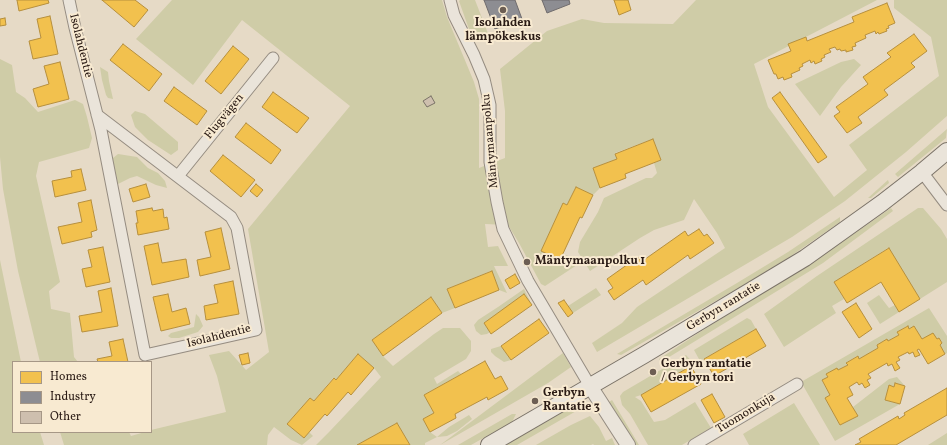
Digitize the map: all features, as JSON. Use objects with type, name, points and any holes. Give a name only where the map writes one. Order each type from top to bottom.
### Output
[{"type":"main road","name":"Gerbyn rantatie","points":[[489,445],[644,355],[805,258],[882,203],[922,172],[947,150]]},
{"type":"street","name":"Isolahdentie","points":[[70,0],[75,28],[97,115],[145,355],[256,330],[237,228],[231,217],[97,115]]},
{"type":"street","name":"Mäntymaanpolku","points":[[450,0],[454,15],[474,55],[484,80],[490,105],[490,162],[503,229],[528,281],[590,386]]},
{"type":"street","name":"Flugvägen","points":[[178,176],[273,58]]},
{"type":"street","points":[[922,172],[947,205]]},
{"type":"street","name":"Tuomonkuja","points":[[694,445],[797,384]]},
{"type":"street","points":[[590,386],[628,445]]},
{"type":"shaded area","points":[[172,0],[442,0],[447,17],[474,82],[479,99],[479,168],[505,158],[505,111],[500,69],[547,31],[582,19],[604,23],[673,24],[696,0],[877,0],[754,64],[768,107],[834,197],[867,170],[849,145],[939,76],[931,37],[894,8],[894,0],[947,0],[947,116],[906,152],[845,201],[792,237],[597,352],[592,343],[622,323],[637,307],[725,248],[717,233],[694,199],[684,220],[654,230],[590,271],[578,252],[580,242],[598,212],[604,198],[646,178],[652,178],[657,173],[654,163],[661,160],[653,139],[615,153],[617,159],[593,168],[600,188],[593,195],[576,187],[567,205],[563,203],[541,251],[559,260],[563,254],[571,257],[577,265],[545,286],[541,284],[508,225],[485,224],[488,247],[498,246],[508,266],[494,266],[507,293],[499,290],[491,271],[447,289],[455,308],[442,313],[431,297],[372,340],[383,356],[393,366],[443,328],[460,328],[471,341],[471,351],[466,359],[434,378],[437,384],[458,371],[461,374],[424,395],[434,413],[423,419],[430,432],[437,437],[425,443],[425,445],[410,445],[397,423],[357,445],[316,445],[381,377],[374,368],[358,354],[336,380],[333,378],[314,401],[310,398],[287,424],[304,438],[309,432],[313,436],[302,445],[291,440],[274,427],[268,435],[267,445],[64,445],[60,433],[130,433],[131,436],[142,433],[152,433],[152,430],[226,412],[217,376],[209,355],[229,351],[246,370],[269,352],[248,229],[350,106],[242,20],[193,85],[136,39]]},
{"type":"shaded area","points":[[475,0],[489,36],[470,32],[459,1]]},
{"type":"shaded area","points":[[0,59],[12,65],[16,92],[25,98],[38,112],[75,100],[83,104],[92,138],[89,148],[39,162],[36,176],[60,282],[49,291],[51,309],[70,313],[74,357],[77,361],[40,361],[18,271],[3,189],[0,157]]},
{"type":"shaded area","points":[[854,59],[861,65],[841,87],[820,116],[795,84],[841,62]]},
{"type":"shaded area","points":[[100,67],[108,72],[113,99],[108,98],[106,95]]},
{"type":"shaded area","points":[[135,111],[145,114],[178,142],[178,150],[171,155],[148,140],[135,127],[131,115]]},
{"type":"shaded area","points":[[947,129],[946,138],[898,177],[895,174]]},
{"type":"shaded area","points":[[118,154],[137,157],[148,168],[158,173],[165,181],[167,188],[156,185],[137,176],[118,184],[114,180],[113,158]]},
{"type":"shaded area","points":[[888,180],[889,183],[871,198],[868,198]]},
{"type":"shaded area","points":[[891,208],[893,211],[823,263],[661,362],[659,359],[822,256]]},
{"type":"shaded area","points":[[918,208],[923,208],[941,229],[947,239],[947,282],[920,299],[888,248],[834,282],[844,299],[832,306],[836,313],[784,347],[764,314],[817,276]]},
{"type":"shaded area","points":[[840,217],[840,222],[788,258],[621,355],[617,354],[788,252]]},
{"type":"shaded area","points":[[0,260],[21,361],[12,361],[12,433],[40,433],[44,445],[0,445]]},
{"type":"shaded area","points":[[596,288],[601,295],[573,313],[568,306]]},
{"type":"shaded area","points":[[524,289],[532,305],[524,295],[484,323],[490,332],[481,335],[476,331],[474,325],[478,320]]},
{"type":"shaded area","points":[[879,295],[889,308],[895,305],[899,312],[880,324],[867,303]]},
{"type":"shaded area","points":[[929,308],[947,336],[947,353],[945,354],[940,345],[942,343],[939,338],[922,339],[914,326],[909,329],[907,326],[897,332],[899,335],[888,341],[887,339],[877,345],[878,348],[859,359],[857,356],[847,362],[848,365],[826,374],[828,377],[822,381],[830,395],[825,398],[840,425],[857,416],[853,407],[889,379],[897,377],[905,386],[895,383],[894,387],[889,386],[885,400],[900,404],[835,441],[801,382]]},
{"type":"shaded area","points":[[196,314],[203,326],[198,332],[179,338],[171,338],[168,336],[171,333],[194,327]]},
{"type":"shaded area","points":[[747,318],[751,320],[756,329],[700,361],[694,350]]},
{"type":"shaded area","points":[[501,346],[511,360],[504,362],[491,352],[491,349]]},
{"type":"shaded area","points":[[563,353],[571,367],[548,383],[440,445]]},
{"type":"shaded area","points":[[686,355],[694,364],[635,397],[641,401],[654,422],[665,420],[695,402],[711,428],[682,445],[648,445],[630,414],[622,405],[620,396],[623,392]]},
{"type":"shaded area","points":[[612,400],[639,445],[634,445],[608,403]]},
{"type":"shaded area","points":[[794,403],[820,445],[749,445],[743,434]]},
{"type":"shaded area","points":[[580,404],[585,406],[517,445],[506,445],[572,407]]},
{"type":"shaded area","points":[[512,414],[516,414],[512,422],[471,445],[458,445]]},
{"type":"shaded area","points":[[469,415],[472,419],[457,431],[447,436],[437,437],[449,427]]},
{"type":"shaded area","points":[[590,416],[599,427],[606,441],[612,438],[615,445],[536,445],[571,425]]},
{"type":"shaded area","points":[[947,433],[947,445],[928,445]]},
{"type":"building: Homes","points":[[17,0],[48,0],[49,3],[19,11]]},
{"type":"building: Homes","points":[[102,0],[135,0],[148,10],[134,27]]},
{"type":"building: Homes","points":[[614,0],[628,0],[631,10],[619,15]]},
{"type":"building: Homes","points":[[887,3],[895,23],[888,26],[889,28],[886,29],[887,31],[879,34],[878,32],[876,34],[875,31],[865,35],[866,38],[855,43],[856,46],[852,47],[853,50],[846,52],[846,50],[837,50],[835,47],[829,49],[831,52],[824,55],[825,57],[821,59],[822,61],[815,64],[814,61],[811,63],[810,60],[802,64],[803,66],[799,68],[800,70],[791,74],[792,77],[784,80],[783,77],[778,79],[776,74],[774,74],[768,60],[791,51],[788,44],[806,37],[807,41],[854,22],[852,17]]},
{"type":"building: Homes","points":[[50,16],[58,54],[33,59],[29,41],[41,38],[37,19]]},
{"type":"building: Homes","points":[[5,18],[6,25],[0,26],[0,19]]},
{"type":"building: Homes","points":[[914,34],[927,51],[911,63],[915,67],[884,90],[888,95],[858,117],[862,123],[847,133],[834,116],[840,112],[836,107],[868,84],[863,77],[891,57],[887,53]]},
{"type":"building: Homes","points":[[123,44],[162,74],[149,91],[110,60]]},
{"type":"building: Homes","points":[[233,46],[249,59],[221,94],[205,81]]},
{"type":"building: Homes","points":[[60,62],[69,99],[38,107],[33,89],[49,84],[44,66]]},
{"type":"building: Homes","points":[[174,87],[207,111],[197,125],[164,101]]},
{"type":"building: Homes","points":[[273,92],[309,118],[297,133],[262,107]]},
{"type":"building: Homes","points":[[780,92],[827,157],[818,163],[772,98]]},
{"type":"building: Homes","points":[[246,123],[281,150],[271,164],[235,137]]},
{"type":"building: Homes","points":[[653,139],[661,160],[625,174],[626,178],[600,188],[593,168],[617,159],[615,154]]},
{"type":"building: Homes","points":[[223,155],[255,180],[241,197],[210,171]]},
{"type":"building: Homes","points":[[81,169],[86,190],[55,197],[52,181],[72,177],[71,171]]},
{"type":"building: Homes","points":[[146,184],[150,197],[133,202],[129,189]]},
{"type":"building: Homes","points":[[256,184],[263,190],[257,197],[250,191]]},
{"type":"building: Homes","points":[[576,187],[593,195],[582,218],[580,217],[560,260],[541,251],[563,203],[567,205]]},
{"type":"building: Homes","points":[[91,200],[97,230],[91,232],[92,237],[62,244],[58,227],[82,222],[78,203]]},
{"type":"building: Homes","points":[[152,208],[153,211],[163,209],[164,218],[167,217],[169,229],[138,235],[136,211]]},
{"type":"building: Homes","points":[[221,228],[230,269],[200,276],[197,260],[211,257],[205,232]]},
{"type":"building: Homes","points":[[699,229],[704,236],[707,234],[714,243],[690,259],[688,255],[646,285],[643,280],[614,300],[608,291],[613,288],[607,279],[638,257],[641,262],[685,231],[688,236]]},
{"type":"building: Homes","points":[[158,243],[162,263],[186,259],[189,277],[152,285],[144,246]]},
{"type":"building: Homes","points":[[103,247],[110,282],[86,287],[82,269],[92,267],[88,250]]},
{"type":"building: Homes","points":[[889,248],[920,299],[899,312],[881,282],[847,303],[834,282]]},
{"type":"building: Homes","points":[[492,271],[499,290],[455,308],[447,289]]},
{"type":"building: Homes","points":[[515,274],[520,283],[510,289],[505,280]]},
{"type":"building: Homes","points":[[233,281],[239,314],[206,320],[204,306],[218,303],[214,285]]},
{"type":"building: Homes","points":[[111,288],[118,326],[82,332],[79,316],[102,312],[98,291]]},
{"type":"building: Homes","points":[[168,294],[172,312],[186,308],[190,324],[161,331],[153,297]]},
{"type":"building: Homes","points":[[524,294],[532,305],[491,334],[484,323]]},
{"type":"building: Homes","points":[[431,297],[442,313],[383,356],[372,340]]},
{"type":"building: Homes","points":[[564,300],[573,313],[568,317],[558,303]]},
{"type":"building: Homes","points":[[856,303],[872,329],[859,338],[842,312]]},
{"type":"building: Homes","points":[[539,319],[549,333],[511,360],[501,346]]},
{"type":"building: Homes","points":[[908,326],[909,329],[914,326],[922,339],[933,333],[942,343],[940,345],[945,354],[928,364],[919,349],[917,350],[920,355],[915,357],[913,352],[909,354],[908,352],[898,357],[900,360],[896,362],[900,368],[895,371],[892,364],[888,366],[887,363],[868,374],[871,378],[867,380],[870,385],[865,388],[862,383],[859,385],[857,382],[849,387],[853,395],[847,398],[858,416],[840,425],[825,398],[830,395],[822,380],[828,377],[826,374],[837,368],[838,370],[848,365],[846,363],[858,356],[859,359],[878,348],[877,345],[887,339],[888,341],[899,335],[897,332]]},
{"type":"building: Homes","points":[[756,329],[766,346],[714,376],[704,359]]},
{"type":"building: Homes","points":[[123,339],[128,361],[98,361],[97,359],[112,356],[109,342]]},
{"type":"building: Homes","points":[[248,353],[250,363],[242,365],[239,355]]},
{"type":"building: Homes","points":[[358,354],[374,368],[351,395],[348,392],[327,416],[325,414],[304,438],[287,424],[310,398],[314,401],[334,378],[336,380]]},
{"type":"building: Homes","points":[[485,361],[495,379],[501,376],[508,389],[488,400],[487,397],[455,414],[456,418],[430,432],[423,419],[434,413],[424,395]]},
{"type":"building: Homes","points":[[691,366],[701,384],[651,412],[641,395]]},
{"type":"building: Homes","points":[[895,383],[905,386],[900,404],[885,400],[889,385],[894,387]]},
{"type":"building: Homes","points":[[947,388],[947,415],[896,445],[855,445],[861,442],[859,439],[898,416],[899,419],[905,415],[904,413]]},
{"type":"building: Homes","points":[[712,394],[725,417],[714,423],[701,400]]},
{"type":"building: Homes","points":[[397,423],[410,445],[357,445]]},
{"type":"building: Industry","name":"Isolahden lämpökeskus","points":[[484,0],[515,0],[522,19],[495,29]]},
{"type":"building: Industry","points":[[542,0],[569,0],[570,4],[547,13]]},
{"type":"building: Other","points":[[431,96],[435,103],[427,107],[423,101]]},
{"type":"place","name":"Isolahden lämpökeskus","points":[[503,10]]},
{"type":"place","name":"Mäntymaanpolku 1","points":[[527,262]]},
{"type":"place","name":"Gerbyn rantatie / Gerbyn tori","points":[[653,372]]},
{"type":"place","name":"Gerbyn Rantatie 3","points":[[535,401]]}]
